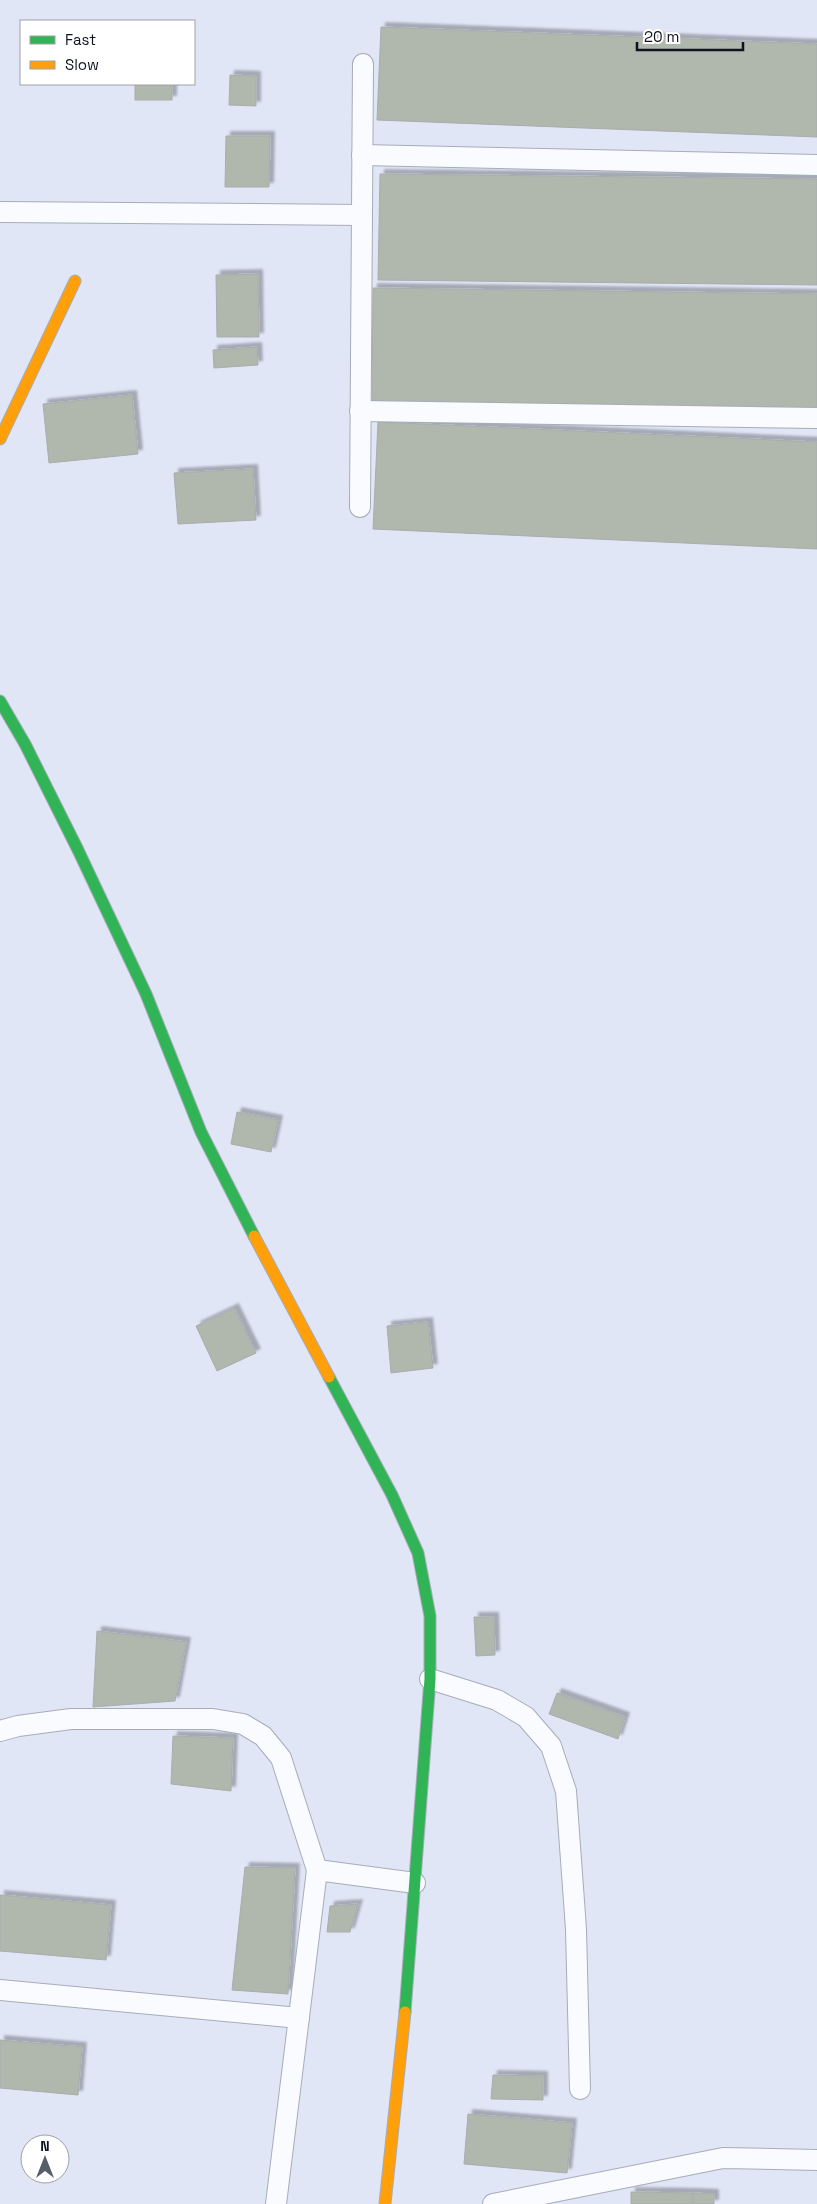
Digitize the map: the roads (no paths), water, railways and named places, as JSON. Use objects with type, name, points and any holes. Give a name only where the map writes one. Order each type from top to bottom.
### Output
[{"type":"street","points":[[0,439],[75,281]]},
{"type":"street","points":[[0,701],[25,744],[78,850],[146,994],[201,1132],[268,1266],[392,1495],[418,1553],[430,1616],[430,1679],[409,1969],[385,2204]]},
{"type":"lane","points":[[360,507],[363,64]]},
{"type":"lane","points":[[362,156],[817,165]]},
{"type":"lane","points":[[0,212],[362,215]]},
{"type":"lane","points":[[360,411],[817,418]]},
{"type":"lane","points":[[430,1679],[497,1700],[526,1717],[551,1746],[566,1791],[576,1929],[580,2089]]},
{"type":"lane","points":[[0,1731],[18,1726],[71,1719],[213,1719],[243,1724],[263,1736],[281,1758],[317,1870],[276,2204]]},
{"type":"lane","points":[[317,1870],[415,1883]]},
{"type":"lane","points":[[0,1990],[299,2018]]},
{"type":"lane","points":[[493,2204],[525,2201],[724,2158],[817,2160]]}]
